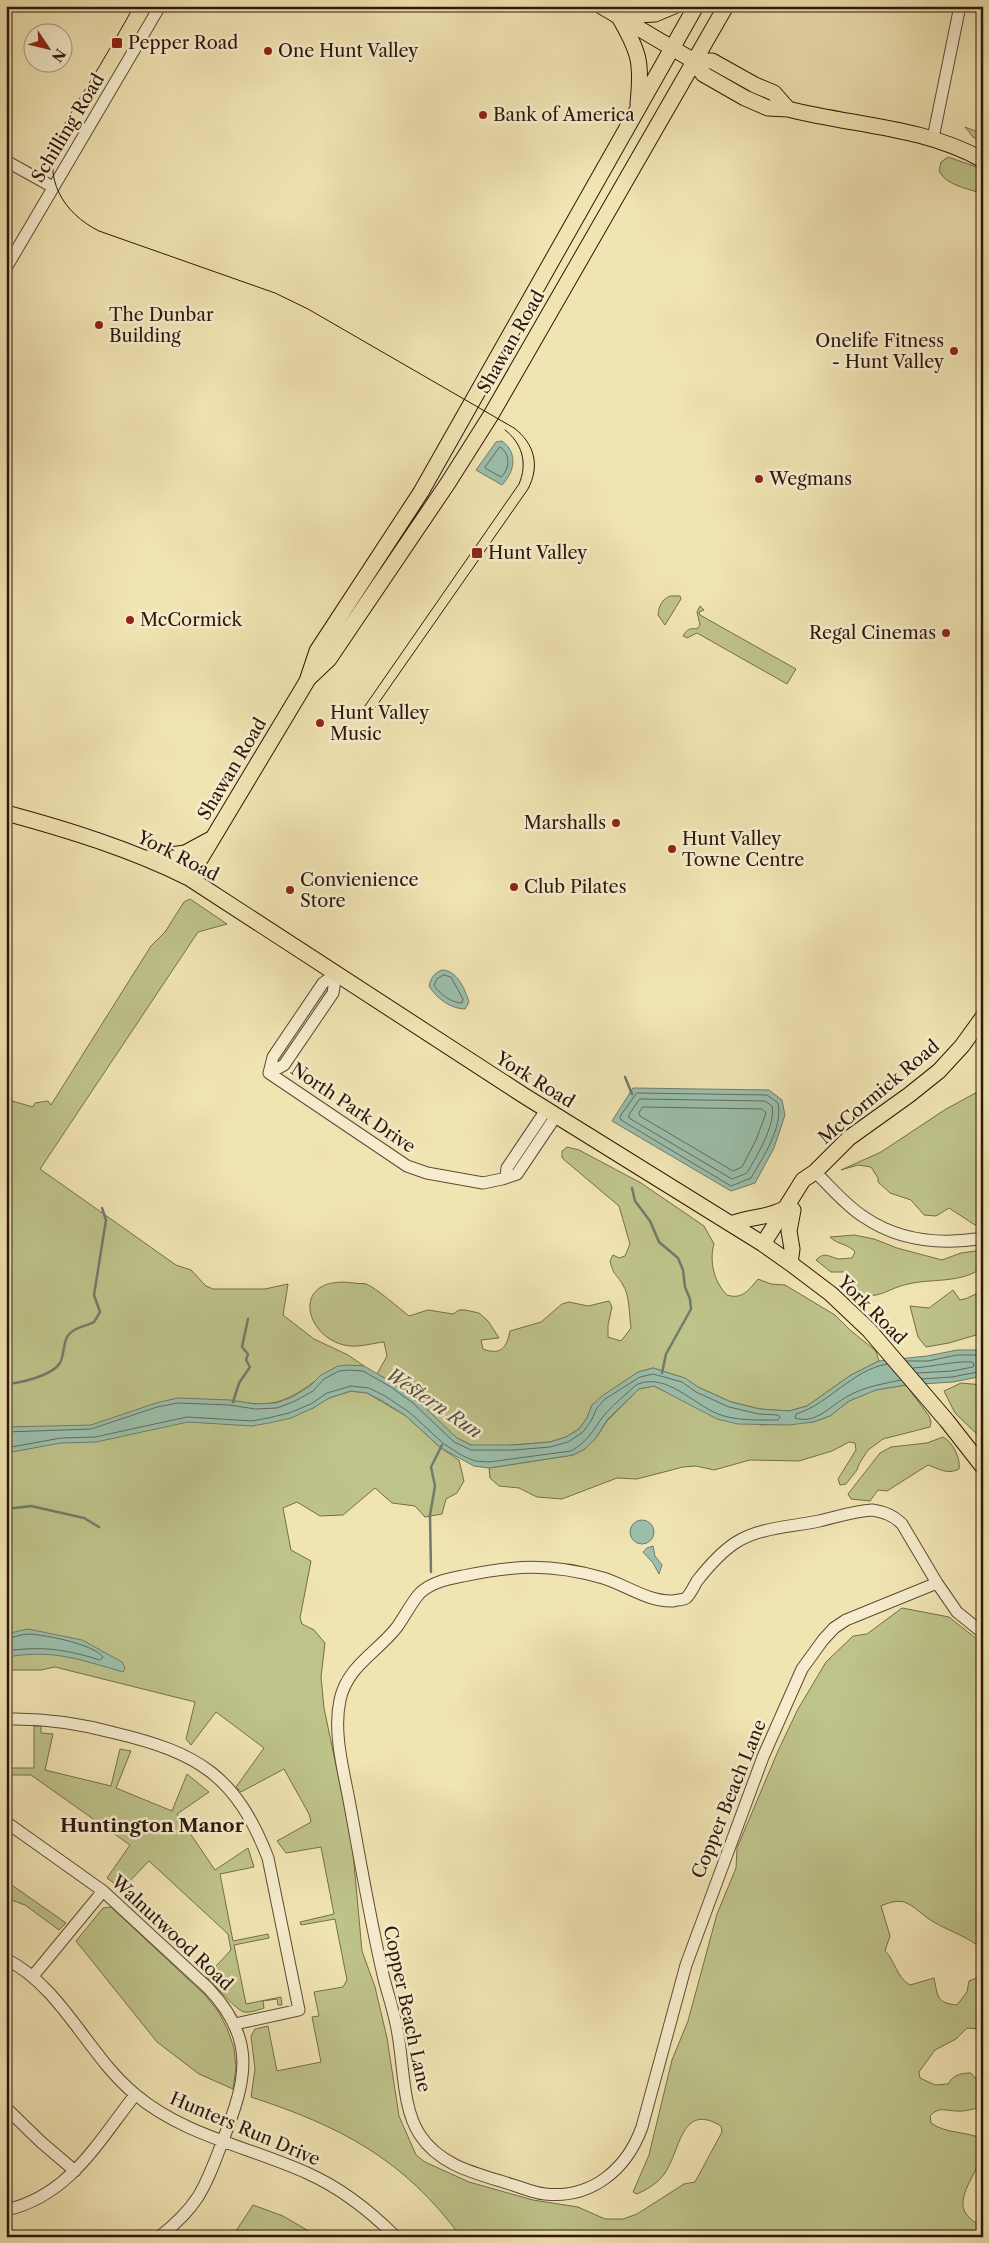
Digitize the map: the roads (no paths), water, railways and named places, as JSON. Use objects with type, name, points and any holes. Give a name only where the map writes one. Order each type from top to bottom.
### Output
[{"type":"main road","points":[[602,6],[694,61],[712,60],[774,94],[788,109],[933,138],[983,160]]},
{"type":"main road","points":[[618,16],[655,14],[674,6]]},
{"type":"main road","name":"Shawan Road","points":[[307,681],[317,651],[398,527],[440,458],[696,6]]},
{"type":"main road","name":"Shawan Road","points":[[189,878],[307,681],[328,659],[411,537],[498,403],[726,6]]},
{"type":"main road","points":[[618,16],[635,45],[640,60],[637,110]]},
{"type":"main road","points":[[398,527],[411,537]]},
{"type":"main road","name":"York Road","points":[[6,812],[78,833],[147,858],[189,878],[551,1113],[766,1246],[845,1307],[887,1350],[982,1463]]},
{"type":"main road","points":[[147,858],[185,853],[212,838]]},
{"type":"main road","name":"McCormick Road","points":[[766,1246],[815,1172],[849,1138],[939,1071],[962,1046],[983,1017]]},
{"type":"main road","points":[[731,1224],[745,1218],[761,1218],[789,1210],[789,1232],[792,1249],[790,1263]]},
{"type":"street","name":"Schilling Road","points":[[6,268],[160,6]]},
{"type":"street","points":[[933,138],[960,6]]},
{"type":"street","points":[[6,161],[53,187]]},
{"type":"street","name":"North Park Drive","points":[[336,974],[333,993],[284,1065],[269,1073],[413,1169],[483,1183],[494,1182],[506,1176],[507,1168],[551,1113]]},
{"type":"street","points":[[815,1172],[862,1216],[896,1233],[928,1241],[951,1242],[983,1238]]},
{"type":"street","name":"Copper Beach Lane","points":[[937,1583],[846,1620],[834,1628],[822,1640],[802,1669],[763,1757],[710,1895],[686,1964],[642,2127],[636,2143],[626,2160],[613,2173],[583,2190],[565,2194],[544,2194],[481,2175],[441,2159],[429,2148],[418,2133],[411,2115],[400,2041],[376,1945],[339,1744],[339,1705],[343,1689],[353,1671],[391,1634],[421,1592],[431,1585],[446,1580],[498,1569],[543,1566],[606,1579],[654,1599],[681,1600],[686,1598],[722,1553],[745,1538],[766,1530],[818,1522],[862,1511],[884,1512],[895,1517],[902,1524],[937,1583],[957,1612],[983,1633]]},
{"type":"street","points":[[6,1719],[30,1718],[84,1725],[171,1748],[209,1770],[238,1799],[250,1816],[268,1858],[300,2010],[235,2024]]},
{"type":"street","name":"Walnutwood Road","points":[[6,1822],[103,1891],[208,1988],[229,2013],[235,2024],[243,2056],[243,2074],[235,2110],[207,2182],[199,2197],[179,2220],[159,2237]]},
{"type":"street","points":[[33,1976],[103,1891]]},
{"type":"street","name":"Hunters Run Drive","points":[[6,1959],[33,1976],[49,1992],[116,2077],[135,2095],[167,2117],[223,2141],[300,2170],[334,2186],[377,2218],[396,2237]]},
{"type":"street","points":[[6,2210],[22,2207],[39,2200],[58,2188],[75,2171],[135,2095]]},
{"type":"street","points":[[6,2108],[41,2142],[75,2171]]},
{"type":"water","points":[[502,441],[511,451],[513,462],[510,474],[502,485],[476,470],[496,442]]},
{"type":"water","points":[[442,970],[452,973],[463,986],[469,1002],[465,1009],[454,1007],[444,1002],[429,986],[433,976]]},
{"type":"water","points":[[633,1088],[769,1090],[782,1100],[785,1115],[774,1148],[755,1183],[731,1191],[612,1121]]},
{"type":"water","points":[[957,1350],[983,1350],[983,1376],[953,1382],[906,1385],[876,1390],[849,1401],[830,1416],[813,1422],[789,1425],[738,1424],[717,1419],[654,1386],[639,1389],[607,1420],[596,1438],[585,1449],[573,1455],[489,1468],[474,1466],[441,1448],[406,1416],[383,1401],[367,1393],[351,1391],[329,1398],[291,1418],[269,1423],[252,1426],[188,1422],[96,1442],[61,1443],[6,1453],[6,1427],[91,1425],[156,1403],[178,1398],[230,1400],[255,1404],[276,1403],[292,1397],[310,1386],[321,1375],[338,1366],[364,1366],[393,1383],[416,1399],[457,1438],[471,1445],[514,1445],[550,1442],[566,1437],[579,1429],[587,1418],[592,1405],[602,1396],[638,1372],[653,1368],[685,1378],[698,1387],[731,1402],[760,1409],[789,1411],[807,1406],[851,1375],[879,1361],[927,1356]]},
{"type":"water","points":[[642,1520],[647,1521],[653,1527],[653,1537],[647,1543],[642,1544],[637,1543],[631,1537],[630,1532],[631,1527],[637,1521]]},
{"type":"water","points":[[653,1546],[655,1556],[662,1565],[659,1574],[653,1563],[643,1552]]},
{"type":"water","points":[[28,1629],[82,1640],[122,1662],[125,1668],[123,1672],[61,1656],[36,1654],[6,1657],[6,1634]]},
{"type":"waterway","points":[[625,1077],[632,1094]]},
{"type":"waterway","points":[[632,1188],[635,1201],[650,1221],[659,1242],[678,1258],[690,1299],[691,1309],[666,1354],[662,1373]]},
{"type":"waterway","points":[[6,1384],[35,1378],[56,1368],[60,1363],[67,1337],[76,1329],[94,1322],[100,1312],[94,1295],[106,1220],[102,1208]]},
{"type":"waterway","points":[[233,1402],[239,1383],[250,1367],[246,1360],[248,1354],[242,1347],[248,1319]]},
{"type":"waterway","points":[[431,1572],[430,1515],[435,1486],[431,1467],[442,1445]]},
{"type":"waterway","points":[[6,1509],[31,1506],[84,1518],[99,1527]]},
{"type":"tram line","points":[[134,6],[58,138],[54,153],[54,180],[59,193],[75,215],[99,231],[275,293],[308,309],[514,428],[531,448],[534,472],[528,489],[373,711]]},
{"type":"tram line","points":[[365,706],[519,484],[523,469],[522,454],[516,441],[505,430]]},
{"type":"place","name":"Pepper Road","points":[[117,43]]},
{"type":"place","name":"One Hunt Valley","points":[[268,51]]},
{"type":"place","name":"Bank of America","points":[[483,115]]},
{"type":"place","name":"The Dunbar Building","points":[[99,325]]},
{"type":"place","name":"Onelife Fitness - Hunt Valley","points":[[954,351]]},
{"type":"place","name":"Wegmans","points":[[759,479]]},
{"type":"place","name":"Hunt Valley","points":[[477,553]]},
{"type":"place","name":"McCormick","points":[[130,620]]},
{"type":"place","name":"Regal Cinemas","points":[[946,633]]},
{"type":"place","name":"Hunt Valley Music","points":[[320,723]]},
{"type":"place","name":"Marshalls","points":[[616,823]]},
{"type":"place","name":"Hunt Valley Towne Centre","points":[[672,849]]},
{"type":"place","name":"Club Pilates","points":[[514,887]]},
{"type":"place","name":"Convienience Store","points":[[290,890]]},
{"type":"district","name":"Huntington Manor","points":[[152,1825]]},
{"type":"water label","name":"Western Run","points":[[434,1403]]}]
